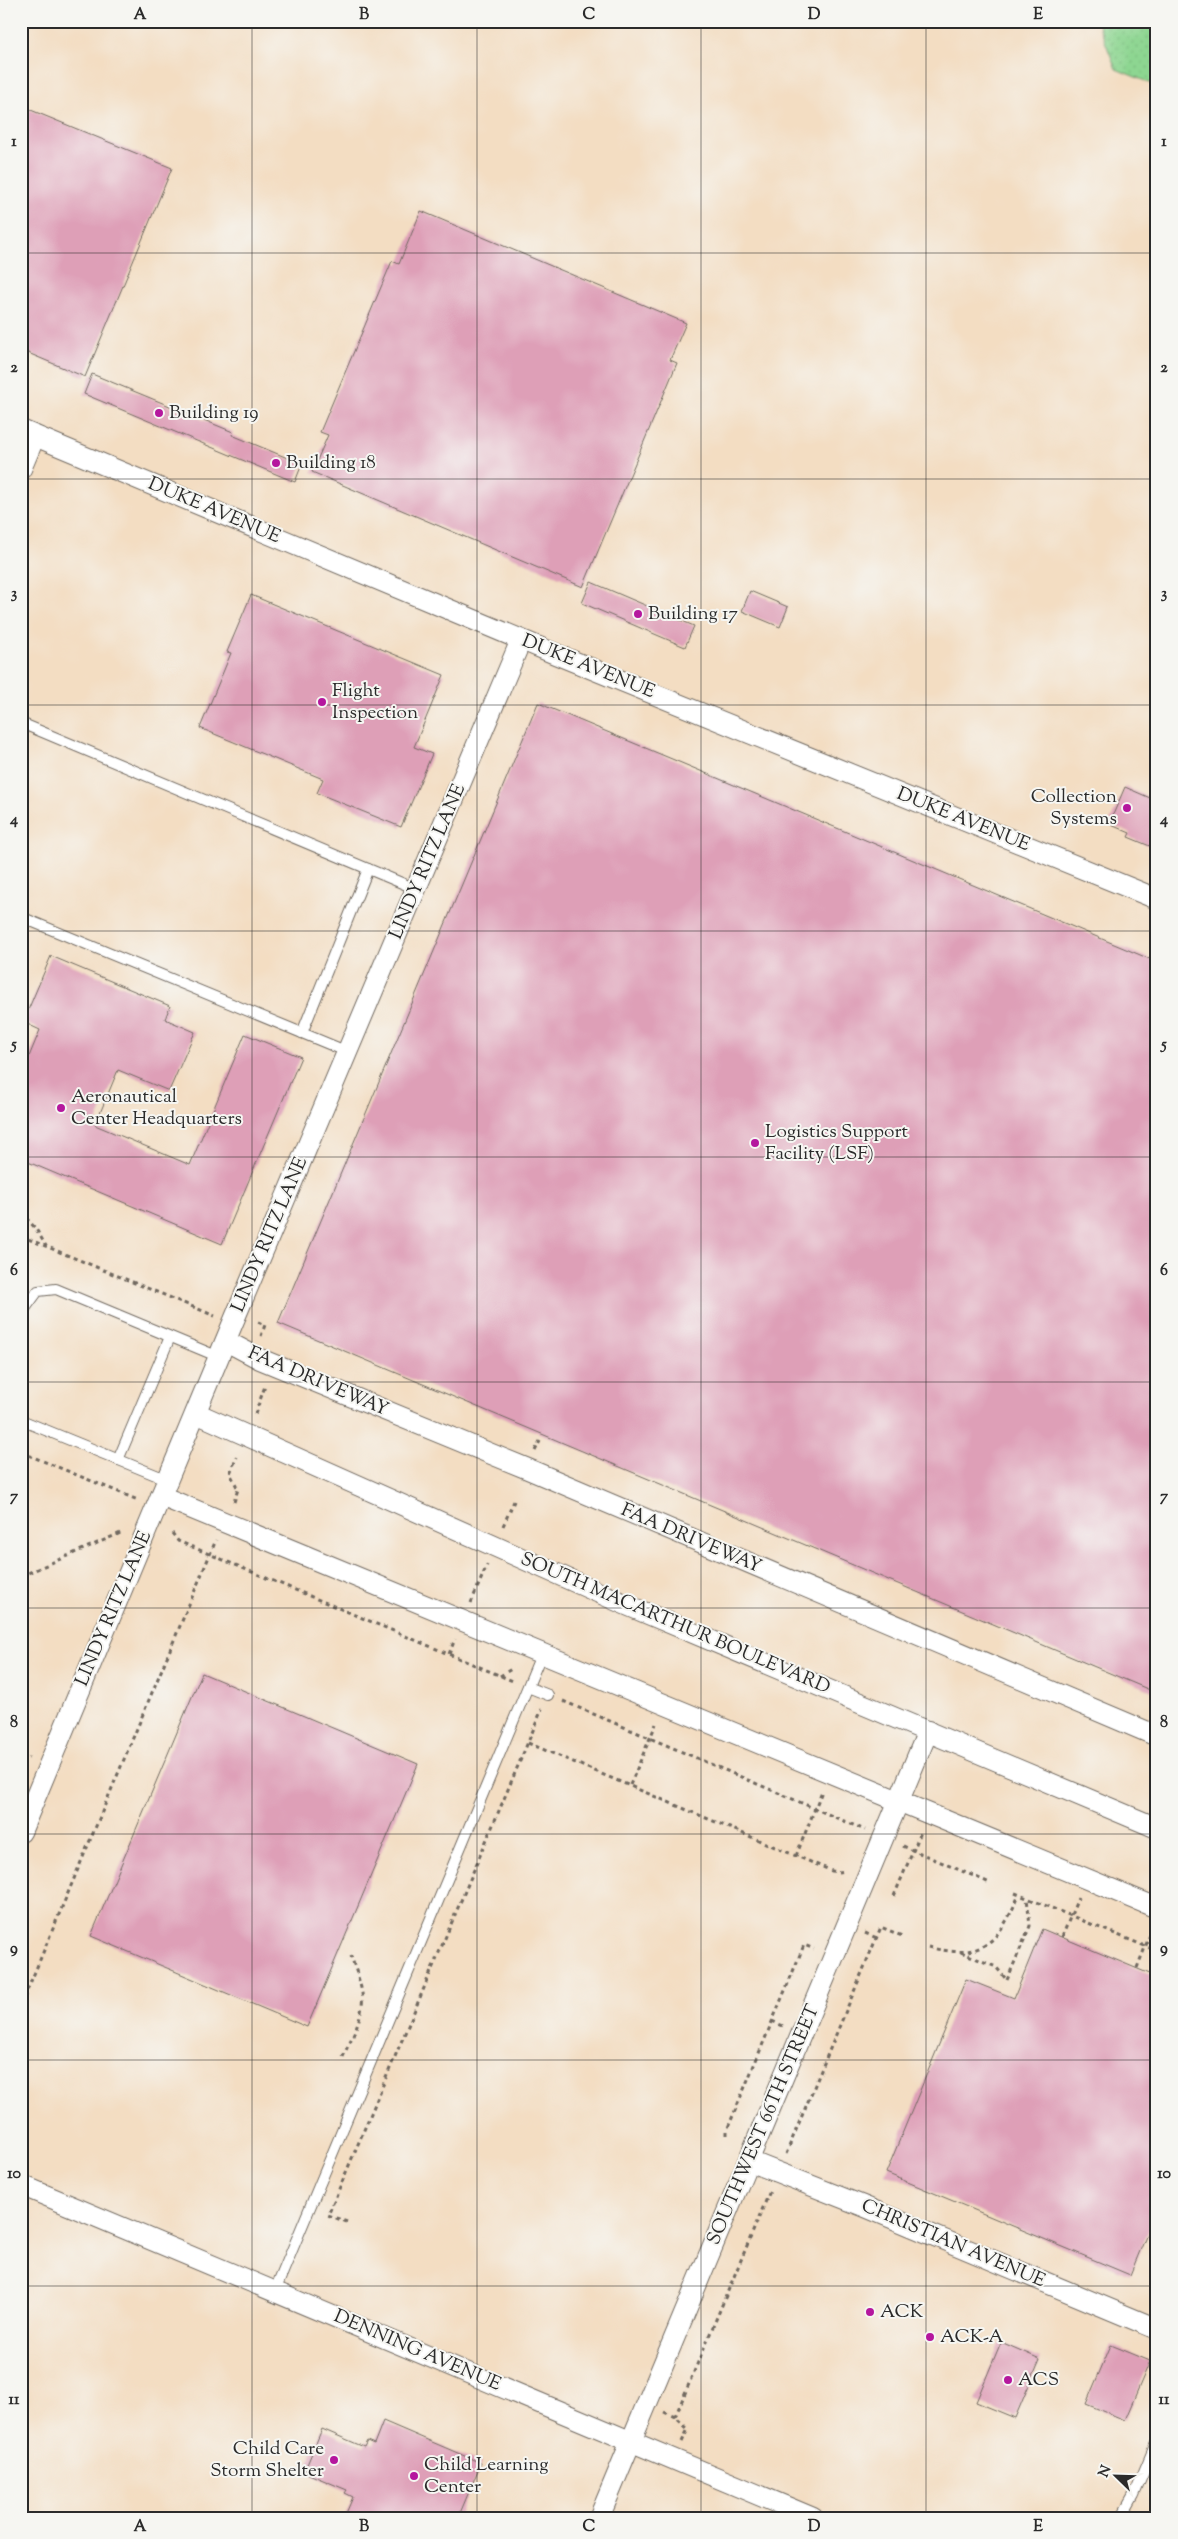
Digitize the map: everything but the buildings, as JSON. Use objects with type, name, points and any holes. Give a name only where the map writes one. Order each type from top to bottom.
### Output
[{"type":"street","points":[[21,469],[28,433]]},
{"type":"street","name":"DUKE AVENUE","points":[[28,433],[521,640],[1157,899]]},
{"type":"street","name":"LINDY RITZ LANE","points":[[21,1832],[160,1484],[196,1413],[521,640]]},
{"type":"street","name":"FAA DRIVEWAY","points":[[223,1349],[260,1359],[528,1469],[1157,1736]]},
{"type":"street","name":"SOUTH MACARTHUR BOULEVARD","points":[[196,1413],[622,1603],[1157,1828]]},
{"type":"street","points":[[160,1484],[542,1655],[898,1802],[1156,1916]]},
{"type":"street","name":"SOUTHWEST 66TH STREET","points":[[599,2518],[928,1731]]},
{"type":"street","name":"CHRISTIAN AVENUE","points":[[749,2162],[863,2206],[1157,2329]]},
{"type":"street","name":"DENNING AVENUE","points":[[21,2185],[813,2518]]},
{"type":"lane","points":[[21,723],[416,889]]},
{"type":"lane","points":[[302,1033],[368,869]]},
{"type":"lane","points":[[21,917],[348,1052]]},
{"type":"lane","points":[[21,1314],[38,1291],[56,1289],[170,1336],[223,1349]]},
{"type":"lane","points":[[118,1460],[170,1336]]},
{"type":"lane","points":[[21,1420],[118,1460],[160,1484]]},
{"type":"lane","points":[[275,2291],[542,1655]]},
{"type":"lane","points":[[528,1687],[548,1695]]},
{"type":"lane","points":[[1121,2518],[1134,2495],[1157,2441]]},
{"type":"path","points":[[21,1212],[36,1229],[46,1247]]},
{"type":"path","points":[[21,1236],[219,1318]]},
{"type":"path","points":[[21,1260],[25,1263],[21,1272]]},
{"type":"path","points":[[258,1322],[265,1325],[260,1338]]},
{"type":"path","points":[[255,1414],[265,1386]]},
{"type":"path","points":[[21,1452],[141,1501],[160,1484]]},
{"type":"path","points":[[232,1501],[238,1489],[230,1473],[237,1457]]},
{"type":"path","points":[[503,1526],[514,1501]]},
{"type":"path","points":[[21,1576],[129,1530]]},
{"type":"path","points":[[172,1534],[178,1541],[210,1555],[513,1681]]},
{"type":"path","points":[[21,2005],[219,1534]]},
{"type":"path","points":[[471,1603],[488,1562]]},
{"type":"path","points":[[449,1654],[458,1633]]},
{"type":"path","points":[[500,1676],[514,1668]]},
{"type":"path","points":[[346,2222],[328,2215],[548,1695],[990,1883]]},
{"type":"path","points":[[630,1785],[658,1718]]},
{"type":"path","points":[[528,1742],[796,1856],[839,1872],[851,1867]]},
{"type":"path","points":[[21,1755],[32,1759]]},
{"type":"path","points":[[796,1856],[824,1788]]},
{"type":"path","points":[[894,1896],[921,1831]]},
{"type":"path","points":[[928,1946],[952,1953],[986,1945],[1005,1926],[1017,1894],[1157,1951]]},
{"type":"path","points":[[1062,1937],[1079,1896]]},
{"type":"path","points":[[960,1952],[996,1967],[1007,1980],[1030,1926],[1027,1898]]},
{"type":"path","points":[[1137,1968],[1156,1916]]},
{"type":"path","points":[[784,2159],[881,1927],[902,1936]]},
{"type":"path","points":[[864,1933],[877,1938]]},
{"type":"path","points":[[727,2135],[727,2130],[804,1945],[815,1949],[819,1941]]},
{"type":"path","points":[[343,2057],[356,2025],[362,2002],[362,1992],[351,1956]]},
{"type":"path","points":[[675,2417],[772,2188]]},
{"type":"path","points":[[661,2411],[675,2417],[688,2429],[680,2446]]},
{"type":"green space","points":[[1097,21],[1157,21],[1157,86],[1116,69]]},
{"type":"place","name":"Building 19","points":[[159,413]]},
{"type":"place","name":"Building 18","points":[[276,463]]},
{"type":"place","name":"Building 17","points":[[638,614]]},
{"type":"place","name":"Flight Inspection","points":[[322,702]]},
{"type":"place","name":"Collection Systems","points":[[1127,808]]},
{"type":"place","name":"Aeronautical Center Headquarters","points":[[61,1108]]},
{"type":"place","name":"Logistics Support Facility (LSF)","points":[[755,1143]]},
{"type":"place","name":"ACK","points":[[870,2312]]},
{"type":"place","name":"ACK-A","points":[[930,2337]]},
{"type":"place","name":"ACS","points":[[1008,2380]]},
{"type":"place","name":"Child Care Storm Shelter","points":[[334,2460]]},
{"type":"place","name":"Child Learning Center","points":[[414,2476]]}]
